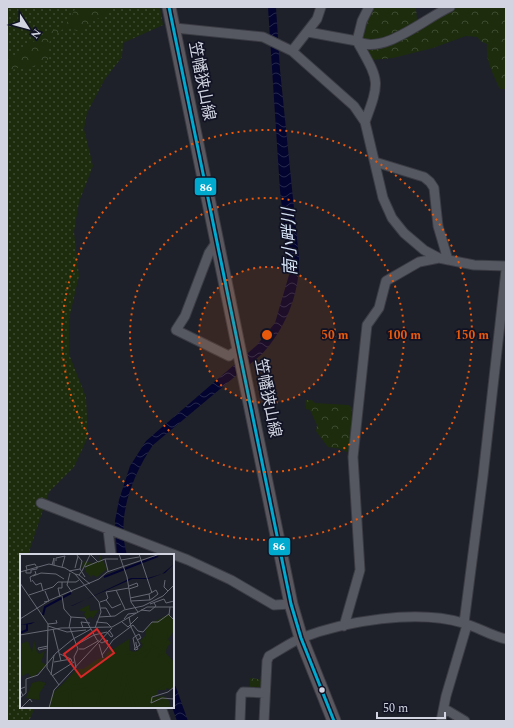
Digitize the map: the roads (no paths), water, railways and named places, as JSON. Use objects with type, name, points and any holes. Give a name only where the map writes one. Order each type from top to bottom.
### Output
[{"type":"main road","name":"笠幡狭山線","points":[[169,7],[218,240],[291,604],[301,638],[334,721]]},
{"type":"street","points":[[291,51],[308,32],[317,19],[321,7]]},
{"type":"street","points":[[365,122],[377,87],[376,76],[357,41],[362,21],[369,7]]},
{"type":"street","points":[[308,32],[357,41],[364,45],[375,45],[387,42],[450,7]]},
{"type":"street","points":[[174,28],[264,37],[291,51],[354,106],[365,122],[383,198],[398,226],[424,250],[444,259],[474,265],[506,266]]},
{"type":"street","points":[[375,162],[424,177],[430,182],[434,188],[444,259]]},
{"type":"street","points":[[218,240],[210,253],[185,316],[176,330],[229,356],[240,350]]},
{"type":"street","points":[[344,626],[360,570],[354,457],[367,325],[379,308],[386,280],[419,262],[444,259]]},
{"type":"street","points":[[441,721],[465,624],[506,270]]},
{"type":"street","points":[[41,504],[172,554]]},
{"type":"street","points":[[110,530],[112,554]]},
{"type":"street","points":[[174,555],[225,577],[274,605],[291,604]]},
{"type":"street","points":[[264,721],[267,660],[269,656],[301,638],[344,626],[392,618],[435,618],[465,624],[506,639]]},
{"type":"street","points":[[240,721],[241,695],[244,692],[265,693]]},
{"type":"street","points":[[161,708],[166,721]]},
{"type":"street","points":[[445,709],[465,721]]},
{"type":"water","name":"南小畔川","points":[[268,7],[276,7],[280,70],[299,258],[299,271],[294,297],[285,321],[271,344],[262,354],[153,445],[145,457],[128,497],[123,526],[127,554],[117,554],[115,521],[119,500],[130,466],[146,441],[256,346],[275,323],[289,275],[280,190]]},
{"type":"water","points":[[174,682],[188,721],[177,721],[172,708],[174,708]]}]
